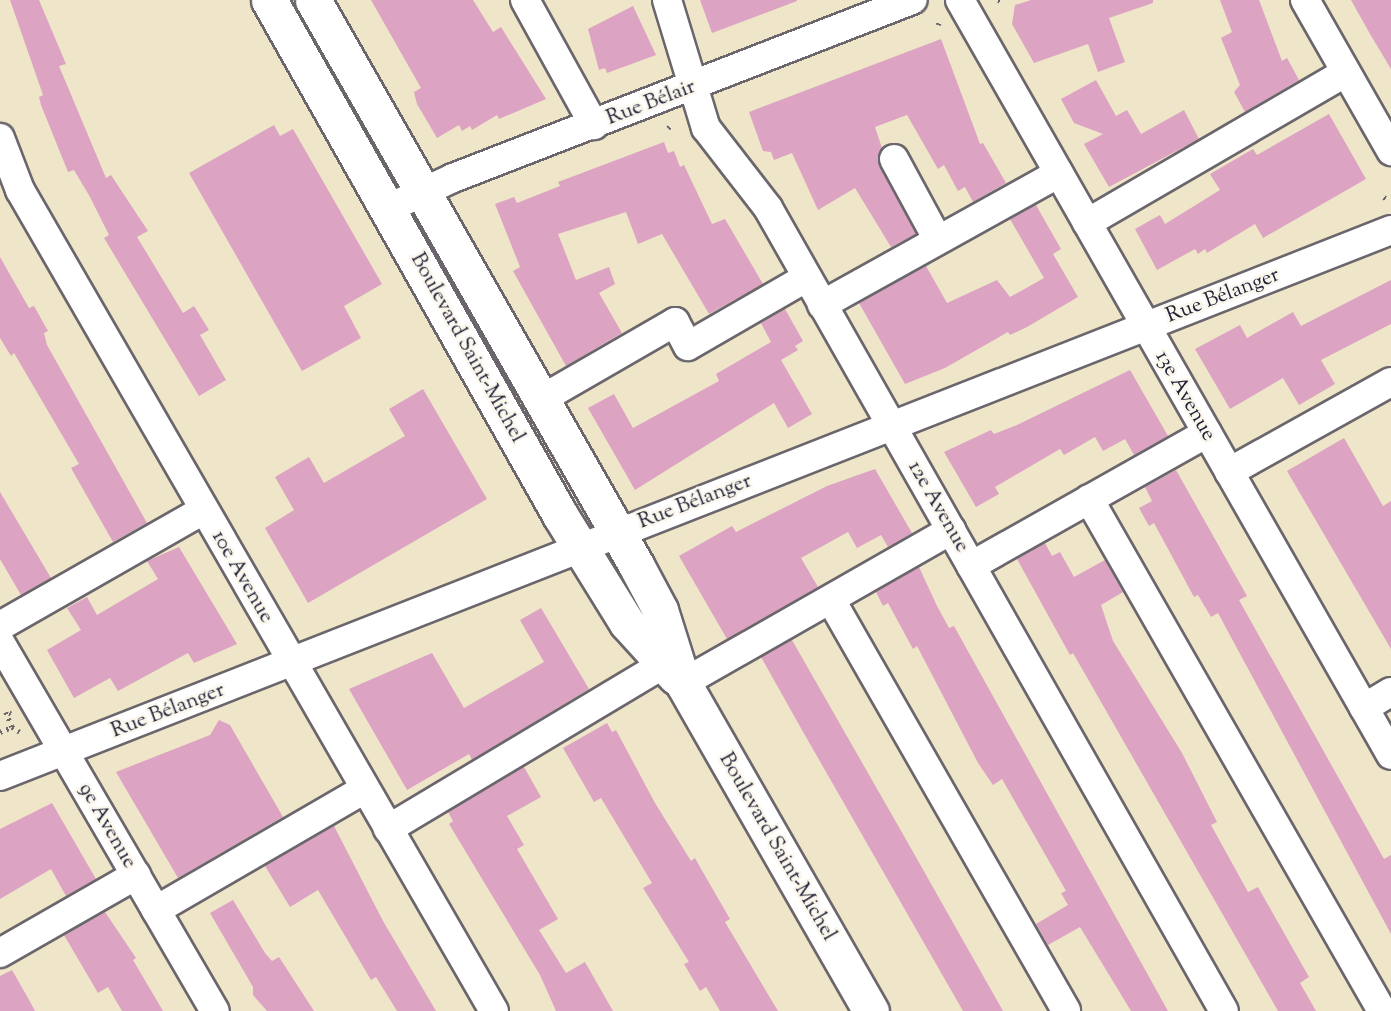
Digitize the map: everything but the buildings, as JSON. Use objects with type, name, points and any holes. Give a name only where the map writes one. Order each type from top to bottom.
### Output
[{"type":"main road","name":"Boulevard Saint-Michel","points":[[269,0],[580,547],[627,623],[673,673],[870,1011]]},
{"type":"main road","name":"Boulevard Saint-Michel","points":[[313,0],[660,611],[673,673]]},
{"type":"street","points":[[526,0],[594,125]]},
{"type":"street","name":"12e Avenue","points":[[667,0],[696,86],[706,128],[759,194],[1224,1011]]},
{"type":"street","name":"Rue Bélair","points":[[389,208],[913,0]]},
{"type":"street","name":"13e Avenue","points":[[960,0],[1391,755]]},
{"type":"street","points":[[1305,0],[1391,151]]},
{"type":"street","points":[[1087,223],[1345,73]]},
{"type":"street","name":"10e Avenue","points":[[0,138],[20,190],[494,1011]]},
{"type":"street","points":[[894,159],[938,240]]},
{"type":"street","points":[[822,305],[1059,173]]},
{"type":"street","name":"Rue Bélanger","points":[[0,776],[1391,230]]},
{"type":"street","points":[[540,400],[675,322],[688,346],[806,278]]},
{"type":"street","points":[[1229,472],[1391,382]]},
{"type":"street","points":[[971,565],[1207,433]]},
{"type":"street","points":[[1089,499],[1382,1011]]},
{"type":"street","points":[[0,626],[203,510]]},
{"type":"street","points":[[388,829],[673,673],[831,600],[951,530]]},
{"type":"street","points":[[831,600],[1066,1011]]},
{"type":"street","name":"9e Avenue","points":[[0,642],[215,1011]]},
{"type":"street","points":[[1364,708],[1391,692]]},
{"type":"street","points":[[156,910],[365,789]]},
{"type":"street","points":[[0,953],[136,875]]},
{"type":"path","points":[[9,711],[21,732],[12,727],[6,712],[9,711]]},
{"type":"path","points":[[0,732],[12,727]]}]
